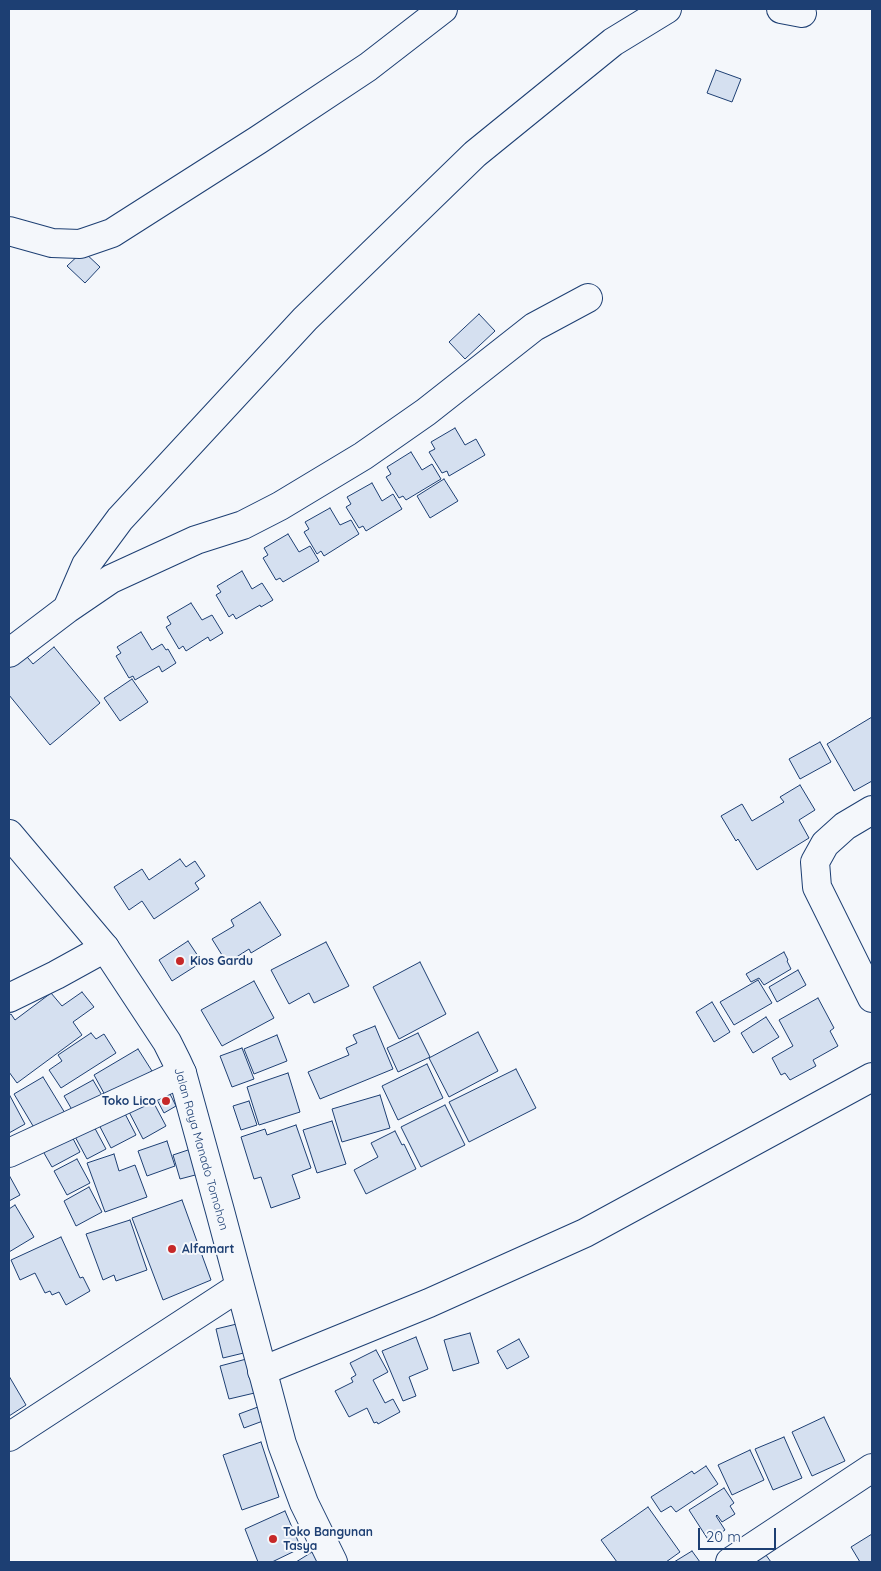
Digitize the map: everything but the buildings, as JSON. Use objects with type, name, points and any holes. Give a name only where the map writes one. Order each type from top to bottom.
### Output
[{"type":"main road","points":[[9,231],[52,243],[80,244],[112,233],[258,140],[368,66],[443,9]]},
{"type":"main road","points":[[67,608],[86,565],[120,518],[305,319],[475,154],[613,42],[667,9]]},
{"type":"main road","points":[[9,653],[67,608],[119,576],[196,540],[243,525],[280,506],[363,456],[426,412],[534,326],[588,298]]},
{"type":"main road","points":[[872,810],[845,826],[825,844],[815,862],[817,887],[872,998]]},
{"type":"main road","name":"Jalan Raya Manado Tomohon","points":[[9,834],[105,948],[166,1042],[182,1073],[282,1444],[304,1503],[333,1562]]},
{"type":"main road","points":[[9,998],[105,948]]},
{"type":"main road","points":[[9,1153],[182,1073]]},
{"type":"main road","points":[[262,1371],[430,1303],[584,1233],[872,1077]]},
{"type":"main road","points":[[9,1437],[239,1287]]},
{"type":"main road","points":[[730,1562],[872,1468]]},
{"type":"place","name":"Kios Gardu","points":[[180,961]]},
{"type":"place","name":"Toko Lico","points":[[166,1101]]},
{"type":"place","name":"Alfamart","points":[[172,1249]]},
{"type":"place","name":"Toko Bangunan Tasya","points":[[273,1539]]}]
